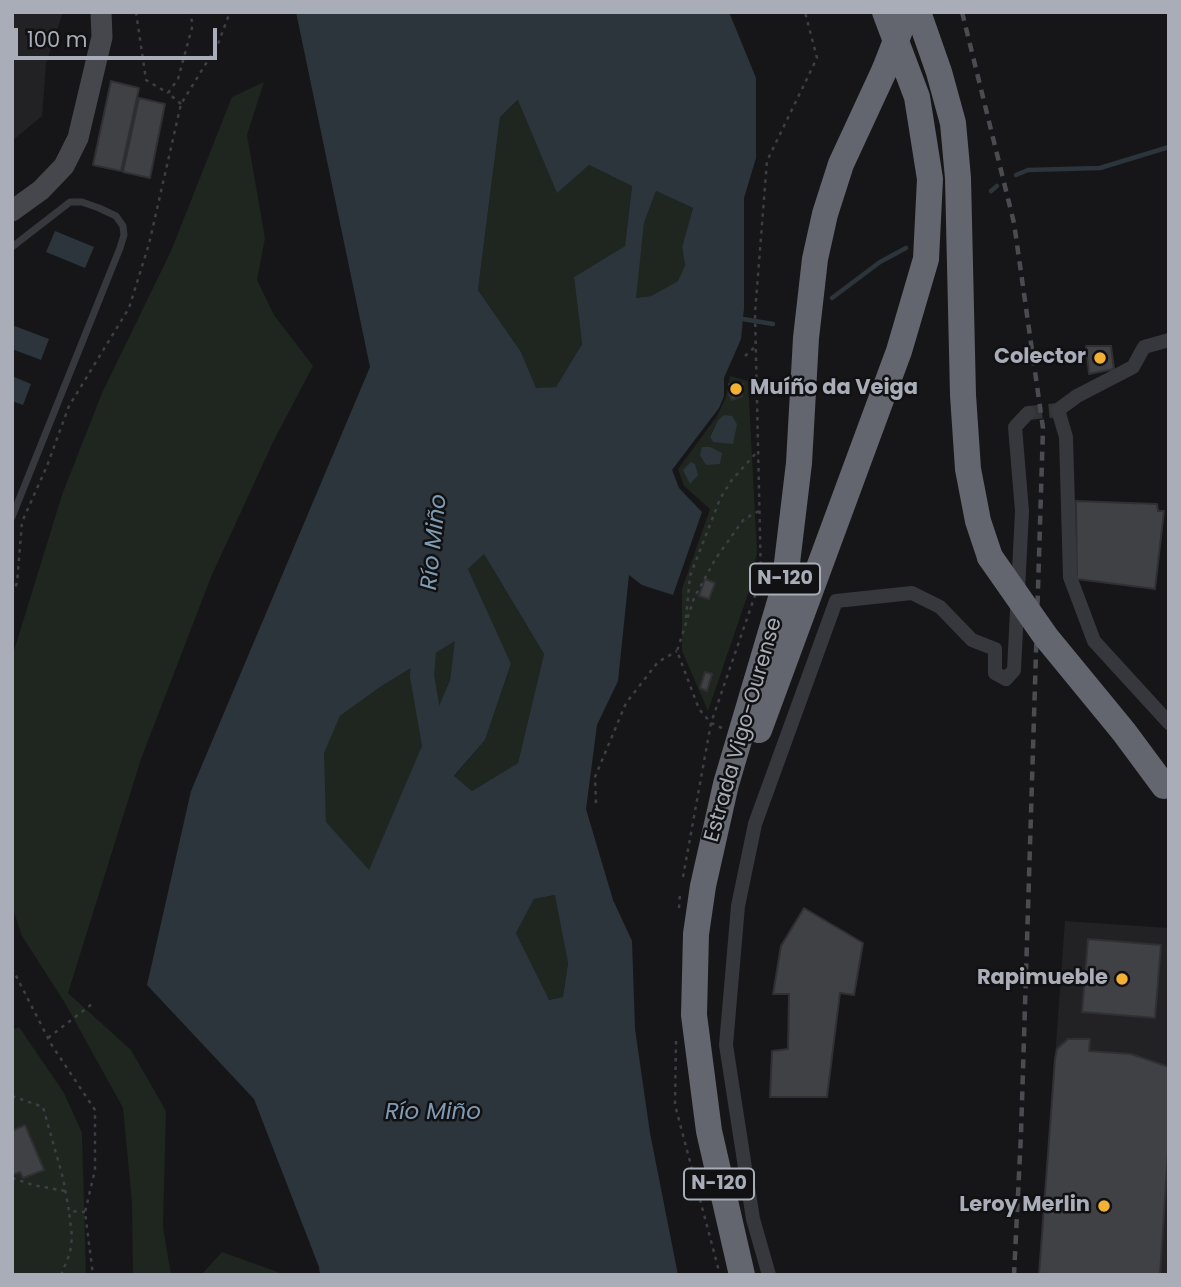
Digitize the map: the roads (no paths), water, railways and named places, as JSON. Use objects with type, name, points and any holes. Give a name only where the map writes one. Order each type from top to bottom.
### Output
[{"type":"highway","points":[[704,1092],[704,974],[709,904],[727,832],[745,769],[899,351],[926,259],[930,179],[918,97],[885,12]]},
{"type":"highway","name":"N-120","points":[[885,69],[901,12]]},
{"type":"highway","name":"N-120","points":[[885,69],[907,12]]},
{"type":"highway","points":[[918,12],[953,123],[958,178],[963,395],[968,469],[978,521],[990,557],[1046,637],[1124,732],[1166,791]]},
{"type":"highway","name":"Estrada Vigo-Ourense","points":[[742,1275],[715,1167],[704,1092],[694,1015],[696,934],[703,886],[726,784],[784,588],[799,463],[806,338],[815,259],[825,214],[841,164],[885,69]]},
{"type":"main road","points":[[12,211],[41,190],[64,166],[78,138],[102,37],[101,12]]},
{"type":"street","points":[[1169,340],[1144,347],[1133,368],[1077,396],[1058,410],[1066,437],[1070,576],[1094,641],[1169,723]]},
{"type":"street","points":[[769,1275],[753,1219],[726,1045],[738,906],[755,824],[836,601],[912,593],[940,607],[972,640],[995,649],[995,673],[1006,679],[1014,670],[1022,511],[1015,427],[1028,413]]},
{"type":"lane","points":[[12,247],[70,202],[82,202],[99,208],[116,216],[123,226],[124,235],[120,248],[12,517]]},
{"type":"water","name":"Río Miño","points":[[296,12],[729,12],[756,78],[756,158],[744,198],[744,308],[741,339],[724,378],[724,396],[719,408],[672,470],[679,488],[702,512],[673,595],[642,585],[629,575],[618,681],[597,725],[586,809],[613,900],[632,941],[635,1029],[650,1133],[678,1275],[320,1275],[254,1099],[147,985],[191,791],[370,367]],"holes":[[[518,100],[557,193],[589,165],[632,186],[625,246],[574,277],[582,344],[556,387],[536,388],[521,352],[478,290],[500,117]],[[656,191],[693,208],[682,247],[685,265],[678,281],[651,296],[636,298],[644,223]],[[484,554],[544,654],[518,763],[472,791],[454,776],[485,740],[511,664],[468,569]],[[455,641],[450,680],[369,870],[326,822],[324,753],[340,716],[380,687]],[[555,895],[568,963],[563,997],[549,1000],[516,933],[534,899]]]},
{"type":"water","points":[[55,231],[94,247],[85,268],[46,252]]},
{"type":"water","points":[[12,325],[49,339],[41,360],[12,349]]},
{"type":"water","points":[[12,376],[31,384],[23,405],[12,401]]},
{"type":"water","points":[[724,415],[732,416],[737,424],[733,444],[713,442],[710,437],[718,420]]},
{"type":"water","points":[[702,447],[710,447],[722,453],[720,464],[706,465],[700,455]]},
{"type":"water","points":[[691,462],[695,464],[698,475],[690,484],[683,470]]},
{"type":"waterway","points":[[1016,175],[1028,170],[1100,168],[1169,147]]},
{"type":"waterway","points":[[991,191],[997,186]]},
{"type":"waterway","points":[[832,298],[880,262],[906,248]]},
{"type":"waterway","points":[[743,319],[773,324]]},
{"type":"waterway","name":"Río Miño","points":[[426,626],[422,676],[436,756]]},
{"type":"tunnel","points":[[1028,413],[1058,410]]},
{"type":"railway","points":[[962,12],[1014,223],[1043,428],[1021,1134],[1014,1275]]},
{"type":"place","name":"Colector","points":[[1100,358]]},
{"type":"place","name":"Muíño da Veiga","points":[[736,389]]},
{"type":"place","name":"Rapimueble","points":[[1122,979]]},
{"type":"place","name":"Leroy Merlin","points":[[1104,1206]]}]
